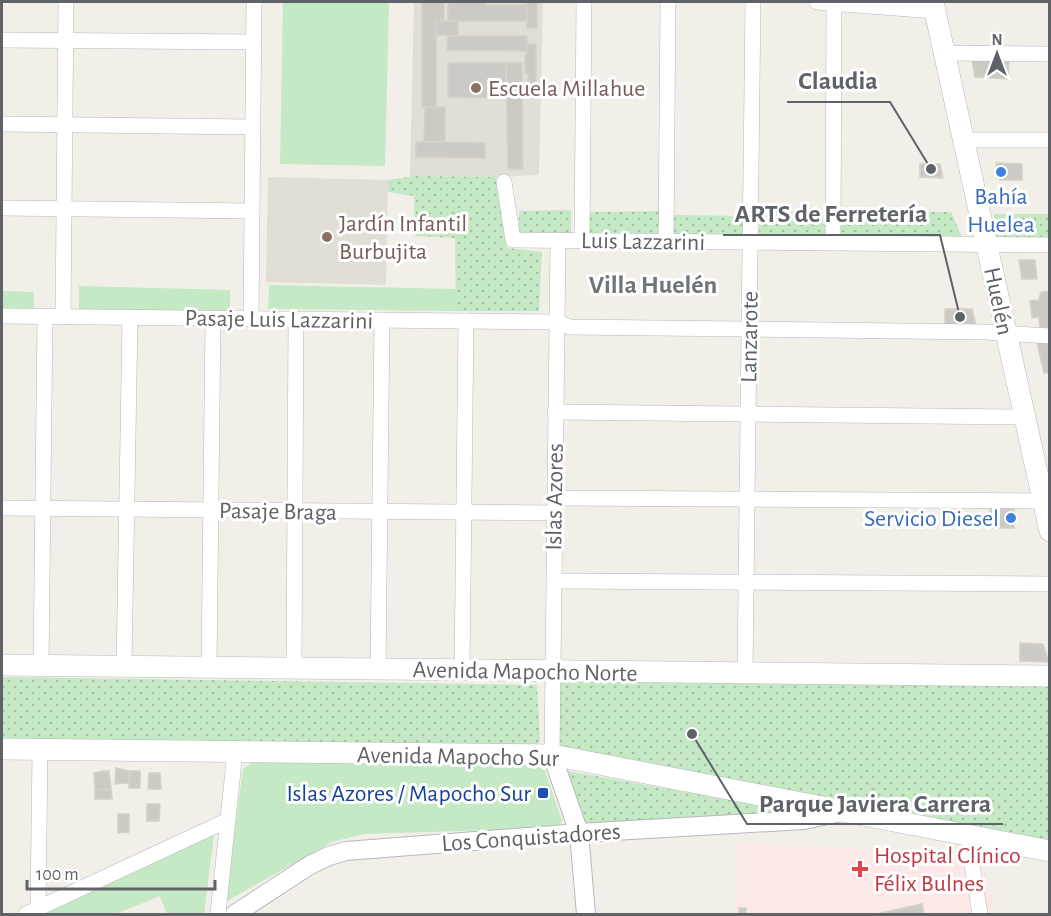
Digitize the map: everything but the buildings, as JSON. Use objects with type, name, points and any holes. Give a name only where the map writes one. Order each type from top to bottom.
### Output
[{"type":"main road","name":"Huelén","points":[[934,6],[1024,417],[1044,492],[1050,531]]},
{"type":"main road","name":"Avenida Mapocho Norte","points":[[2,665],[1050,676]]},
{"type":"main road","name":"Avenida Mapocho Sur","points":[[2,749],[552,754],[1050,851]]},
{"type":"street","points":[[63,317],[66,2]]},
{"type":"street","points":[[251,319],[254,2]]},
{"type":"street","points":[[582,240],[584,2]]},
{"type":"street","points":[[666,241],[668,2]]},
{"type":"street","name":"Lanzarote","points":[[745,673],[753,2]]},
{"type":"street","points":[[817,2],[934,6]]},
{"type":"street","points":[[832,243],[834,3]]},
{"type":"street","points":[[2,40],[253,42]]},
{"type":"street","points":[[945,53],[1050,54]]},
{"type":"street","points":[[2,124],[252,127]]},
{"type":"street","points":[[964,140],[1050,140]]},
{"type":"street","name":"Luis Lazzarini","points":[[504,182],[513,240],[1050,245]]},
{"type":"street","points":[[2,208],[252,211]]},
{"type":"street","name":"Islas Azores","points":[[552,754],[558,240]]},
{"type":"street","name":"Pasaje Luis Lazzarini","points":[[2,316],[557,322],[570,327],[984,332],[1050,336]]},
{"type":"street","points":[[41,666],[45,317]]},
{"type":"street","points":[[124,667],[130,318]]},
{"type":"street","points":[[209,668],[213,319]]},
{"type":"street","points":[[294,669],[296,320]]},
{"type":"street","points":[[378,670],[382,320]]},
{"type":"street","points":[[462,671],[466,321]]},
{"type":"street","points":[[555,412],[1024,417]]},
{"type":"street","name":"Pasaje Braga","points":[[2,508],[464,513],[554,506],[747,499],[1044,492]]},
{"type":"street","points":[[554,581],[1050,584]]},
{"type":"street","points":[[40,750],[32,912],[228,820]]},
{"type":"street","points":[[219,915],[235,752]]},
{"type":"street","points":[[552,754],[579,833],[586,915]]},
{"type":"street","name":"Los Conquistadores","points":[[235,915],[310,865],[338,853],[579,833],[804,820],[844,812]]},
{"type":"street","points":[[974,837],[970,854],[980,915]]},
{"type":"shaded area","name":"Escuela Millahue","points":[[414,2],[543,2],[539,175],[410,176]]},
{"type":"shaded area","name":"Jardín Infantil Burbujita","points":[[268,177],[388,180],[386,285],[266,282]]},
{"type":"shaded area","name":"Hospital Clínico Félix Bulnes","points":[[737,843],[980,854],[995,914],[736,914]]},
{"type":"green space","points":[[283,2],[389,2],[385,166],[280,164]]},
{"type":"green space","points":[[414,176],[496,177],[507,248],[542,252],[539,311],[456,311],[455,238],[415,236],[414,196],[388,192],[388,180]]},
{"type":"green space","points":[[571,210],[571,233],[519,233],[519,211]]},
{"type":"green space","points":[[662,211],[661,235],[587,234],[588,212]]},
{"type":"green space","points":[[759,211],[825,212],[825,237],[759,236]]},
{"type":"green space","points":[[839,212],[951,212],[962,237],[839,236]]},
{"type":"green space","points":[[994,214],[1049,214],[1049,238],[994,238]]},
{"type":"green space","points":[[672,215],[745,216],[745,237],[672,236]]},
{"type":"green space","points":[[269,285],[456,289],[456,311],[268,309]]},
{"type":"green space","points":[[79,286],[230,290],[230,314],[79,309]]},
{"type":"green space","points":[[2,291],[34,292],[34,308],[2,308]]},
{"type":"green space","points":[[2,677],[537,685],[540,741],[531,749],[2,740]]},
{"type":"green space","points":[[560,681],[1049,681],[1049,843],[560,748],[556,690]]},
{"type":"green space","points":[[254,761],[534,764],[545,771],[562,821],[558,828],[363,834],[332,842],[225,902],[243,769]]},
{"type":"green space","points":[[568,771],[801,813],[587,828]]},
{"type":"green space","points":[[214,835],[204,914],[167,914],[160,896],[116,914],[42,914]]},
{"type":"place","name":"Escuela Millahue","points":[[476,88]]},
{"type":"place","name":"Claudia","points":[[931,169]]},
{"type":"place","name":"Bahía Huelea","points":[[1001,172]]},
{"type":"place","name":"Jardín Infantil Burbujita","points":[[327,237]]},
{"type":"place","name":"ARTS de Ferretería","points":[[960,317]]},
{"type":"place","name":"Servicio Diesel","points":[[1011,518]]},
{"type":"place","name":"Parque Javiera Carrera","points":[[692,734]]},
{"type":"place","name":"Islas Azores / Mapocho Sur","points":[[543,793]]},
{"type":"place","name":"Hospital Clínico Félix Bulnes","points":[[860,869]]},
{"type":"district","name":"Villa Huelén","points":[[653,284]]}]
